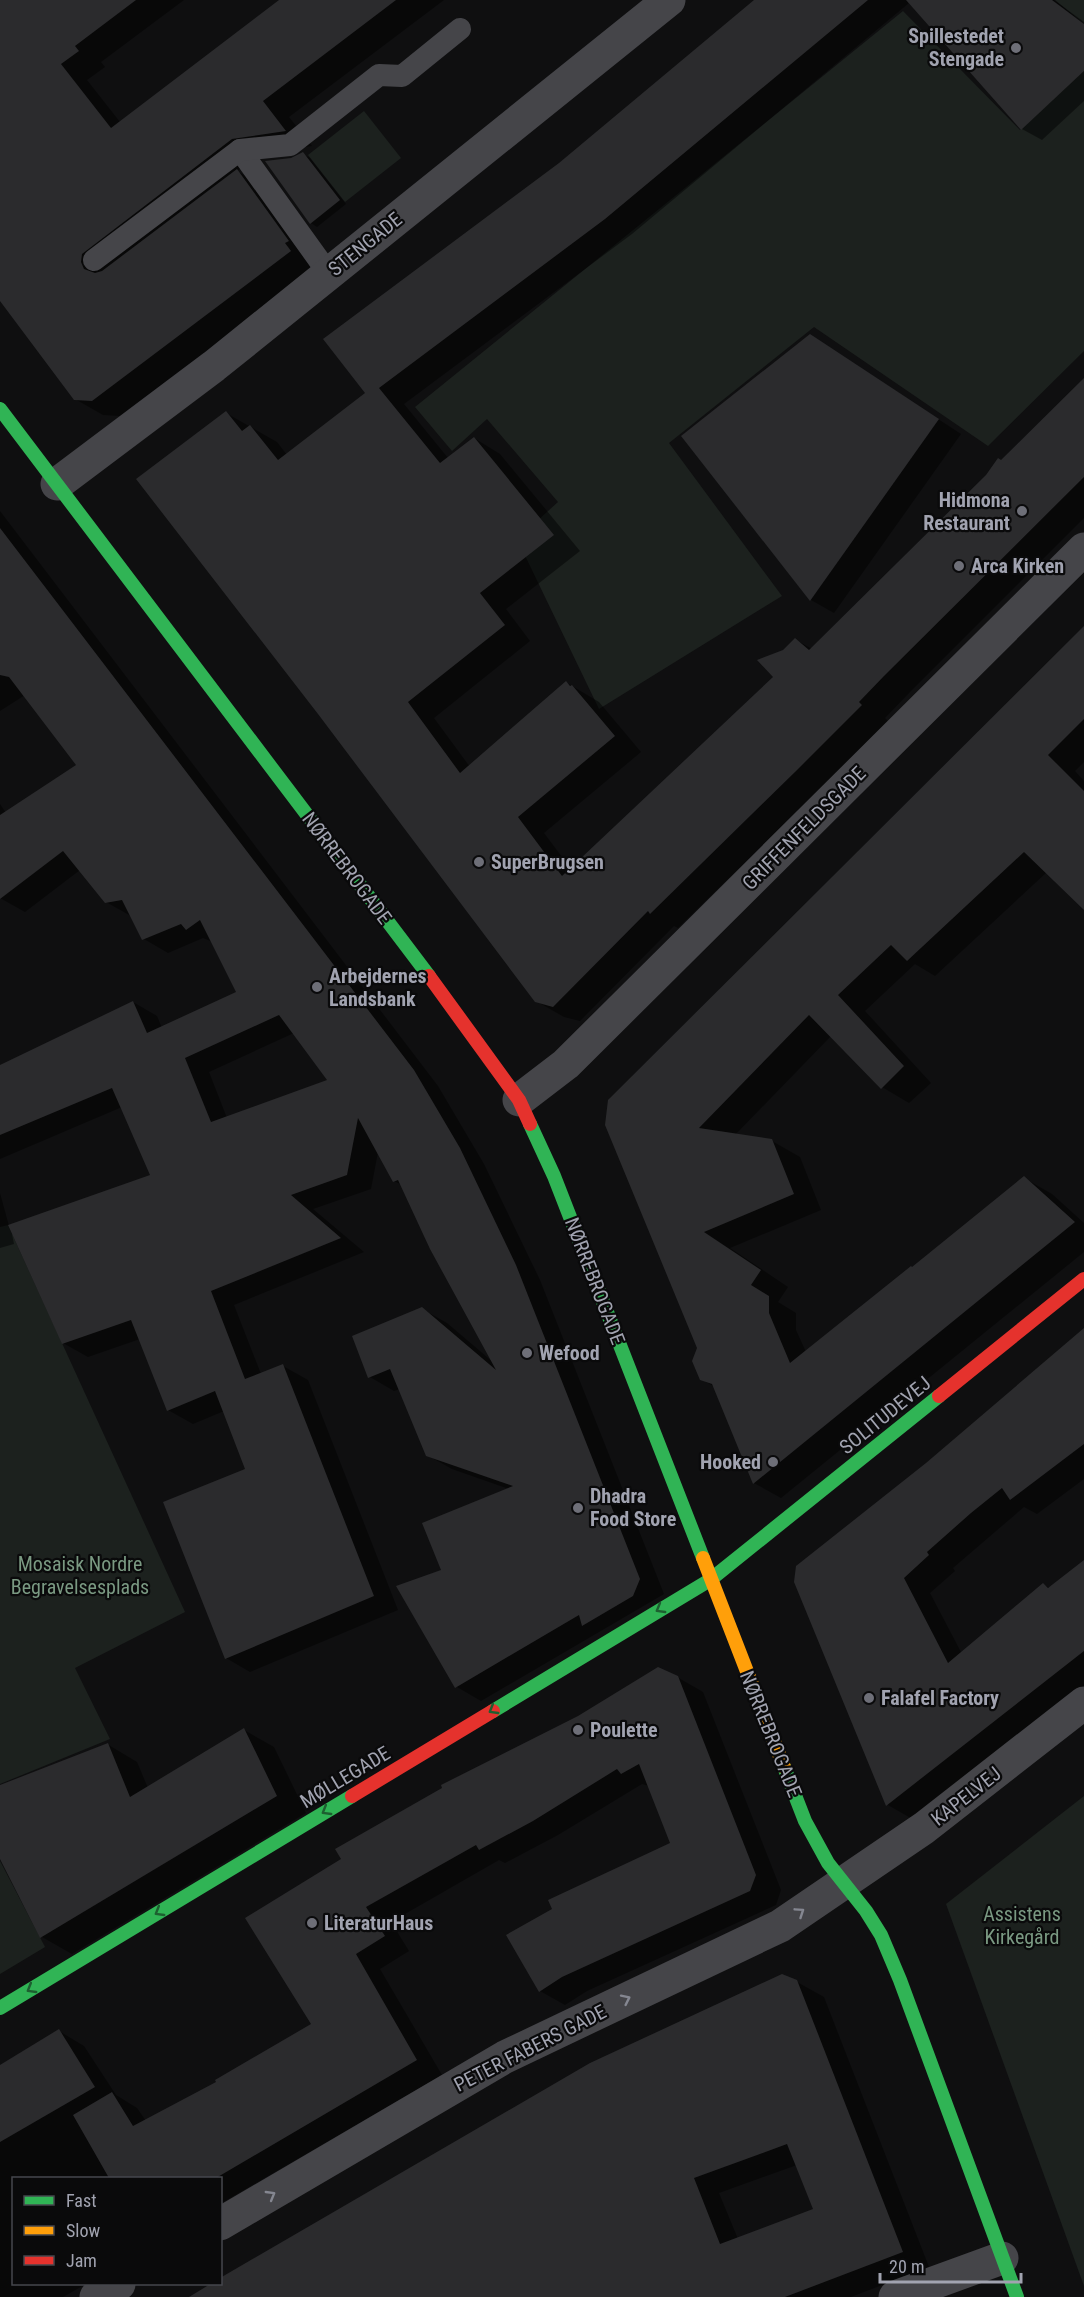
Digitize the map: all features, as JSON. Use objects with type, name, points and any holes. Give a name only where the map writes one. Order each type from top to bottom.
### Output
[{"type":"street","name":"STENGADE","points":[[57,484],[214,366],[669,0]]},
{"type":"street","name":"NØRREBROGADE","points":[[0,409],[476,1039],[519,1100],[554,1176],[805,1821],[816,1844],[881,1935],[900,1980],[953,2118],[1017,2297]]},
{"type":"street","name":"GRIFFENFELDSGADE","points":[[519,1100],[566,1064],[1084,549]]},
{"type":"street","name":"SOLITUDEVEJ","points":[[710,1580],[1084,1279]]},
{"type":"street","name":"MØLLEGADE","points":[[0,2008],[710,1580]]},
{"type":"street","name":"KAPELVEJ","points":[[844,1883],[924,1828],[1084,1703]]},
{"type":"street","name":"PETER FABERS GADE","points":[[222,2223],[505,2057],[780,1926],[844,1883]]},
{"type":"street","points":[[896,2297],[1002,2258]]},
{"type":"street","points":[[96,2297],[116,2285]]},
{"type":"lane","points":[[94,260],[240,150],[290,145],[379,75],[402,76],[460,29]]},
{"type":"lane","points":[[240,150],[329,274]]},
{"type":"green space","points":[[1055,0],[1084,0],[1084,24]]},
{"type":"green space","points":[[903,11],[1020,130],[1084,71],[1084,351],[988,446],[814,327],[669,443],[782,596],[599,709],[517,539],[558,502],[487,419],[452,451],[415,407]]},
{"type":"green space","points":[[364,111],[401,158],[345,202],[308,155]]},
{"type":"green space","name":"Mosaisk Nordre Begravelsesplads","points":[[8,1225],[185,1612],[75,1668],[110,1739],[0,1784],[0,1227]]},
{"type":"green space","name":"Assistens Kirkegård","points":[[1084,1796],[1084,2286],[946,1904]]},
{"type":"green space","points":[[0,1861],[45,1947],[0,1974]]},
{"type":"building","points":[[0,0],[136,0],[75,46],[79,51],[61,64],[111,128],[279,0],[396,0],[263,101],[286,131],[232,139],[82,254],[81,262],[84,269],[95,273],[102,271],[237,169],[289,241],[285,243],[291,251],[92,401],[74,400],[0,301]]},
{"type":"building","points":[[754,0],[868,0],[605,219],[379,388],[440,463],[474,437],[554,535],[480,593],[505,625],[408,702],[460,773],[566,681],[570,686],[572,685],[615,736],[518,817],[562,876],[773,677],[757,660],[783,650],[795,638],[809,650],[986,475],[998,458],[1001,460],[1084,378],[1084,477],[884,676],[859,702],[862,705],[795,772],[650,914],[648,911],[553,1007],[535,1002],[318,714],[136,479],[226,411],[242,431],[250,425],[278,460],[365,393],[323,339],[559,163]]},
{"type":"building","name":"Spillestedet Stengade","points":[[906,0],[1052,0],[1084,24],[1084,71],[1021,130]]},
{"type":"building","points":[[303,152],[340,200],[310,224],[265,161],[291,158]]},
{"type":"building","points":[[810,334],[939,419],[810,601],[681,436]]},
{"type":"building","points":[[0,528],[414,1070],[460,1148],[516,1265],[640,1579],[633,1596],[582,1626],[579,1615],[455,1688],[396,1586],[441,1570],[422,1523],[513,1486],[426,1456],[390,1369],[368,1378],[352,1336],[422,1307],[496,1370],[430,1249],[398,1180],[393,1182],[358,1118],[347,1175],[291,1195],[341,1238],[211,1291],[245,1379],[283,1364],[374,1596],[225,1659],[163,1502],[245,1469],[215,1391],[167,1411],[131,1320],[62,1344],[8,1225],[150,1175],[112,1088],[0,1135],[0,1065],[133,1001],[147,1033],[236,992],[200,920],[186,930],[181,924],[142,940],[122,900],[105,903],[63,851],[0,899],[0,815],[76,765],[9,677],[0,675]],"holes":[[[279,1015],[327,1080],[211,1122],[185,1058]]]},
{"type":"building","points":[[1084,626],[1084,719],[1048,755],[1084,791],[1084,910],[1024,852],[907,961],[891,945],[838,995],[904,1066],[881,1089],[809,1015],[699,1128],[772,1139],[794,1194],[704,1232],[761,1270],[751,1285],[769,1296],[769,1313],[790,1363],[1024,1176],[1075,1222],[753,1484],[712,1384],[700,1380],[692,1361],[697,1348],[605,1125],[608,1100]]},
{"type":"building","points":[[1084,1328],[1084,1444],[1010,1500],[1002,1488],[927,1552],[929,1555],[904,1578],[948,1663],[1043,1583],[1048,1588],[1084,1560],[1084,1651],[886,1806],[794,1582],[796,1566],[926,1463]]},
{"type":"building","points":[[658,1667],[678,1676],[756,1875],[750,1891],[562,1977],[539,1992],[506,1935],[552,1909],[548,1900],[670,1843],[639,1764],[621,1774],[617,1769],[533,1821],[479,1850],[476,1845],[366,1907],[385,1936],[356,1954],[417,2060],[218,2177],[108,2177],[73,2115],[112,2092],[133,2126],[216,2082],[215,2080],[311,2024],[245,1918],[341,1859],[335,1849],[442,1788],[441,1785],[578,1716]]},
{"type":"building","points":[[244,1728],[277,1796],[40,1938],[0,1859],[0,1785],[108,1743],[130,1797]]},
{"type":"building","points":[[782,1974],[797,1980],[903,2252],[785,2297],[189,2297],[209,2285],[222,2285],[222,2277],[590,2063]],"holes":[[[787,2144],[813,2209],[720,2244],[694,2178]]]},
{"type":"building","points":[[59,2029],[95,2087],[0,2142],[0,2065]]},
{"type":"traffic: fast","points":[[0,409],[429,976]]},
{"type":"traffic: fast","points":[[530,1124],[554,1176],[703,1558]]},
{"type":"traffic: fast","points":[[493,1711],[710,1580],[939,1396]]},
{"type":"traffic: fast","points":[[784,1767],[805,1821],[828,1863],[866,1911],[881,1935],[900,1980],[1017,2297]]},
{"type":"traffic: fast","points":[[0,2008],[352,1796]]},
{"type":"traffic: slow","points":[[703,1558],[784,1767]]},
{"type":"traffic: jam","points":[[429,976],[519,1100],[530,1124]]},
{"type":"traffic: jam","points":[[939,1396],[1084,1279]]},
{"type":"traffic: jam","points":[[352,1796],[493,1711]]},
{"type":"place","name":"Spillestedet Stengade","points":[[1016,48]]},
{"type":"place","name":"Hidmona Restaurant","points":[[1022,511]]},
{"type":"place","name":"Arca Kirken","points":[[959,566]]},
{"type":"place","name":"SuperBrugsen","points":[[479,862]]},
{"type":"place","name":"Arbejdernes Landsbank","points":[[317,987]]},
{"type":"place","name":"Wefood","points":[[527,1353]]},
{"type":"place","name":"Hooked","points":[[773,1462]]},
{"type":"place","name":"Dhadra Food Store","points":[[578,1508]]},
{"type":"place","name":"Falafel Factory","points":[[869,1698]]},
{"type":"place","name":"Poulette","points":[[578,1730]]},
{"type":"place","name":"LiteraturHaus","points":[[312,1923]]}]
